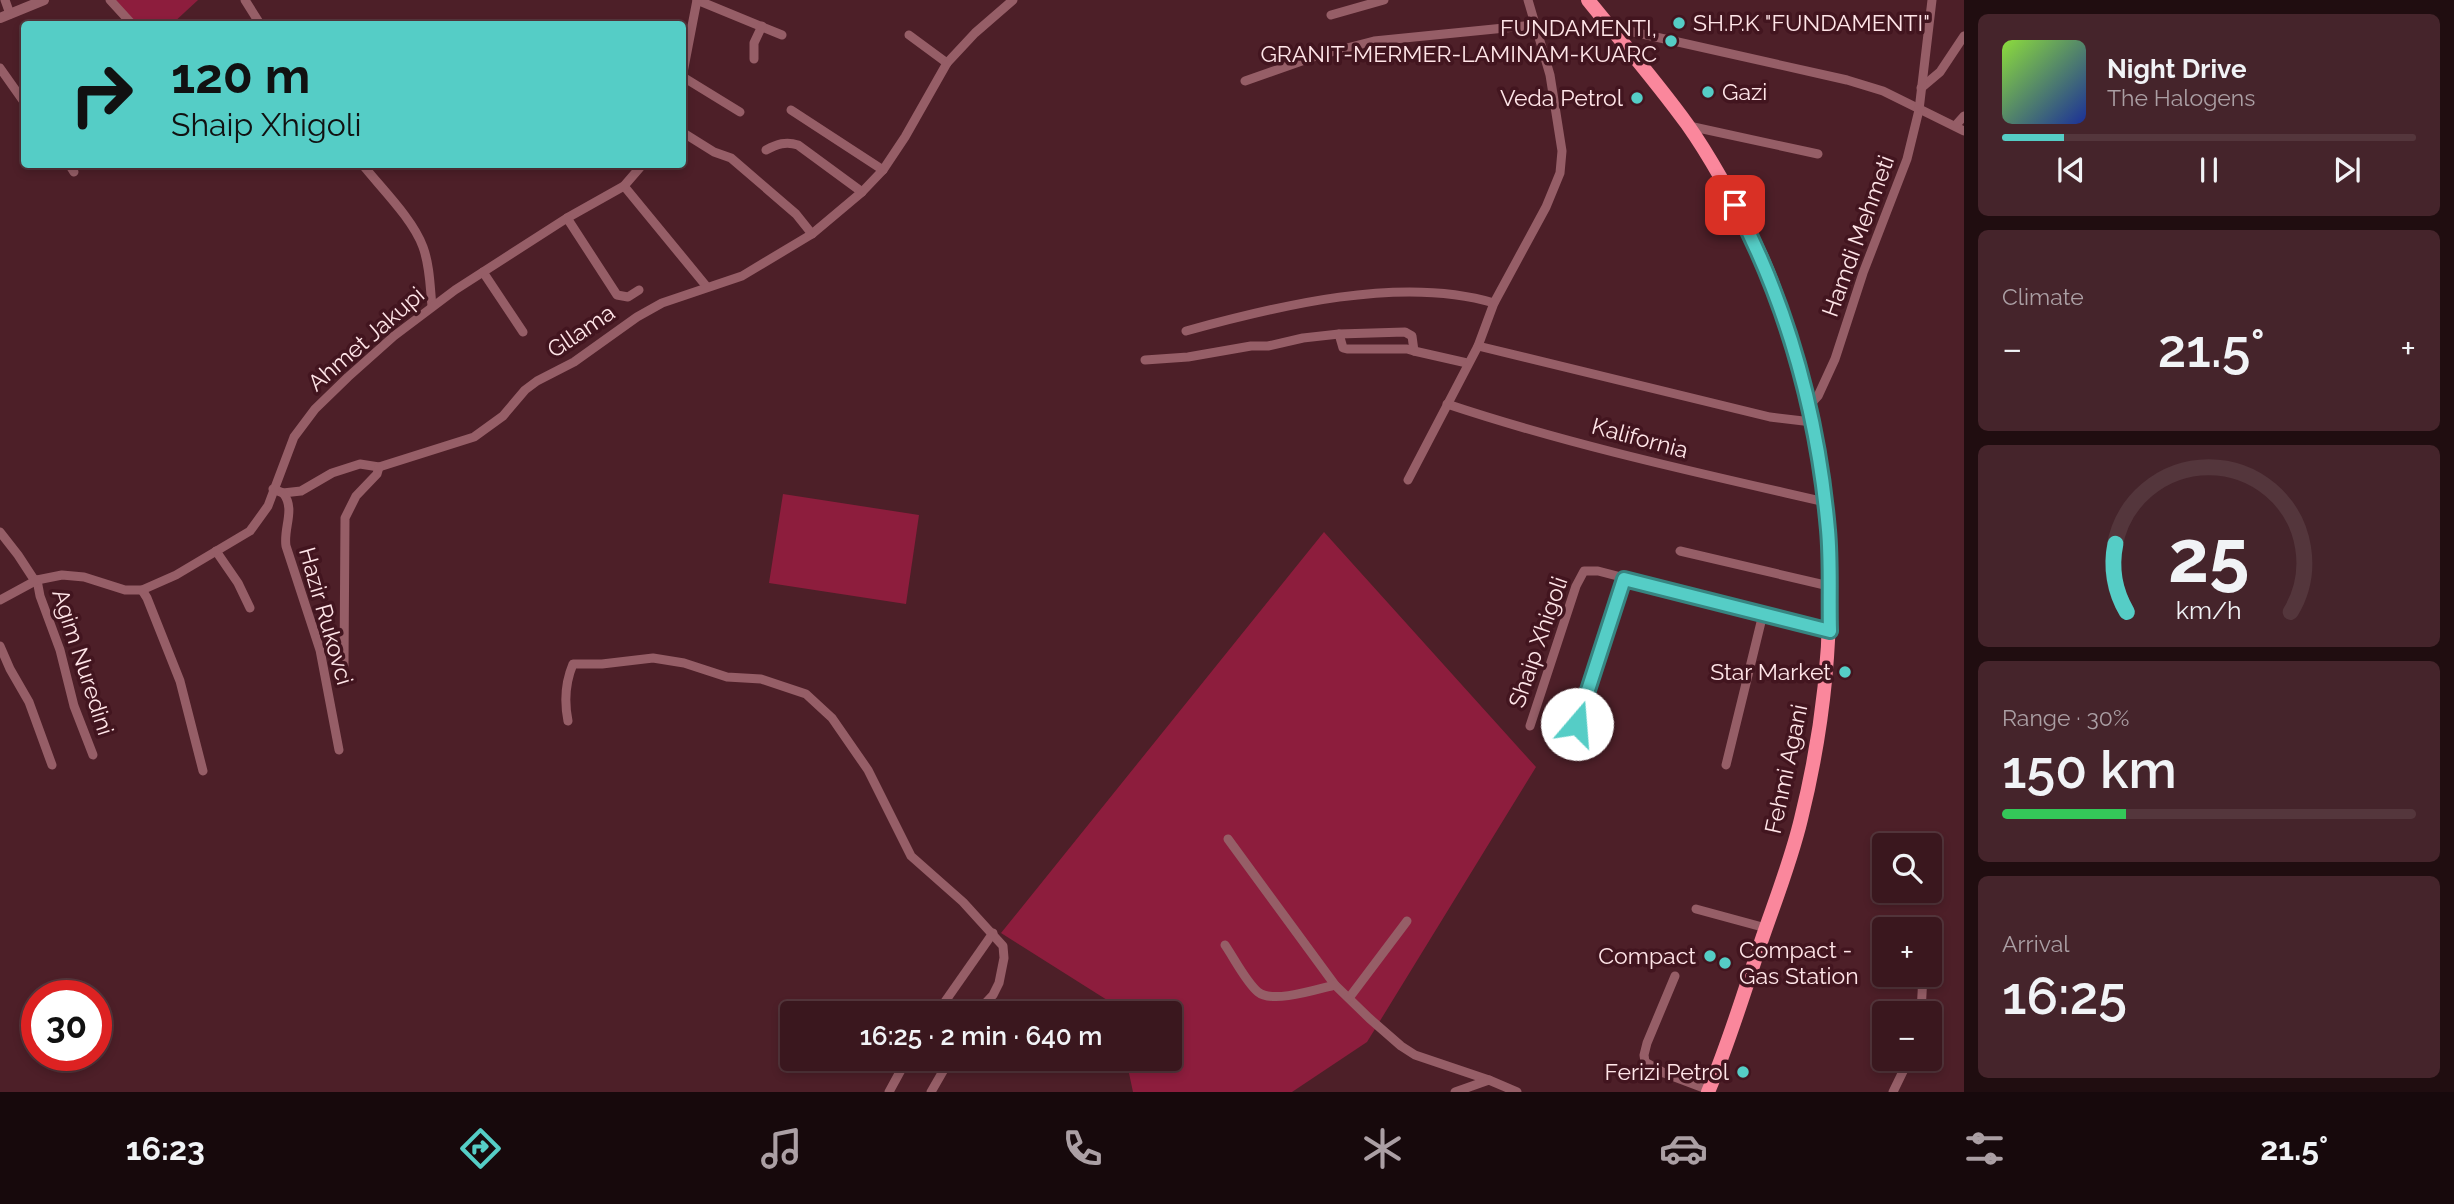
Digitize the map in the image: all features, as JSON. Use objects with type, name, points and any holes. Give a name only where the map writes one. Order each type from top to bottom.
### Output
[{"type":"main road","name":"Fehmi Agani","points":[[1588,0],[1689,126],[1758,249],[1779,300],[1812,422],[1825,502],[1830,631],[1821,728],[1801,821],[1709,1091]]},
{"type":"street","points":[[5,0],[5,16],[41,1]]},
{"type":"street","points":[[110,0],[129,21]]},
{"type":"street","points":[[245,0],[258,21]]},
{"type":"street","points":[[686,60],[697,0],[782,35]]},
{"type":"street","name":"Gllama","points":[[283,493],[301,491],[332,473],[360,464],[379,467],[474,437],[503,416],[525,390],[537,381],[574,362],[637,317],[662,303],[742,276],[812,234],[862,192],[883,170],[947,63],[975,33],[1013,0]]},
{"type":"street","points":[[1331,15],[1384,0]]},
{"type":"street","points":[[1408,480],[1478,346],[1494,303],[1546,207],[1560,173],[1562,162],[1550,75],[1528,0]]},
{"type":"street","name":"Hamdi Mehmeti","points":[[1808,407],[1818,396],[1835,359],[1863,273],[1907,159],[1919,110],[1932,0]]},
{"type":"street","points":[[1245,81],[1317,56],[1374,41],[1535,25]]},
{"type":"street","points":[[754,59],[754,43],[762,26]]},
{"type":"street","points":[[1615,31],[1629,31],[1847,80],[1883,91],[1964,131]]},
{"type":"street","points":[[909,35],[947,63]]},
{"type":"street","points":[[1921,88],[1940,72],[1964,36]]},
{"type":"street","points":[[0,68],[21,98]]},
{"type":"street","points":[[686,79],[740,112]]},
{"type":"street","points":[[790,110],[883,170]]},
{"type":"street","points":[[1955,126],[1964,116]]},
{"type":"street","points":[[1689,126],[1818,154]]},
{"type":"street","points":[[686,134],[714,152],[732,158],[796,214],[812,234]]},
{"type":"street","points":[[766,150],[777,144],[790,142],[798,145],[862,192]]},
{"type":"street","points":[[365,168],[423,245],[429,268],[432,306]]},
{"type":"street","name":"Ahmet Jakupi","points":[[273,489],[294,437],[315,409],[357,369],[432,306],[567,218],[624,186],[640,168]]},
{"type":"street","points":[[624,186],[707,286]]},
{"type":"street","points":[[567,218],[617,295],[628,297],[639,290]]},
{"type":"street","points":[[483,272],[523,332]]},
{"type":"street","points":[[1186,331],[1303,303],[1367,295],[1438,292],[1472,296],[1494,303]]},
{"type":"street","points":[[1145,360],[1188,357],[1339,334],[1405,332],[1412,336],[1414,351]]},
{"type":"street","points":[[1339,334],[1343,348],[1347,349],[1407,349],[1467,363]]},
{"type":"street","points":[[1478,346],[1770,417],[1812,422]]},
{"type":"street","name":"Kalifornia","points":[[1447,404],[1505,423],[1700,474],[1825,502]]},
{"type":"street","points":[[344,665],[345,518],[356,496],[379,467]]},
{"type":"street","points":[[204,771],[180,681],[142,590],[176,575],[250,531],[260,520],[273,489],[283,493]]},
{"type":"street","name":"Hazir Rukovci","points":[[283,493],[290,506],[284,537],[320,650],[339,750]]},
{"type":"street","points":[[0,532],[36,581]]},
{"type":"street","points":[[216,551],[238,583],[250,608]]},
{"type":"street","points":[[1680,551],[1829,586]]},
{"type":"street","name":"Shaip Xhigoli","points":[[1530,726],[1576,586],[1584,571],[1598,571],[1830,631]]},
{"type":"street","name":"Agim Nuredini","points":[[0,600],[36,581],[61,575],[84,577],[124,590],[142,590]]},
{"type":"street","points":[[1569,750],[1624,579]]},
{"type":"street","name":"Agim Nuredini","points":[[36,581],[60,650],[74,706],[93,755]]},
{"type":"street","points":[[1726,765],[1763,614]]},
{"type":"street","points":[[0,646],[29,702],[52,765]]},
{"type":"street","points":[[568,722],[565,704],[567,682],[573,664],[581,663],[602,664],[653,658],[684,663],[727,677],[761,679],[806,694],[832,718],[867,770],[911,856],[993,933],[1003,946],[1004,958],[999,983],[987,1001]]},
{"type":"street","points":[[1228,839],[1335,985],[1401,1046],[1415,1055],[1517,1092]]},
{"type":"street","points":[[1696,909],[1766,928]]},
{"type":"street","points":[[1349,998],[1407,921]]},
{"type":"street","points":[[945,1001],[993,933]]},
{"type":"street","points":[[1225,946],[1258,992],[1270,997],[1335,985]]},
{"type":"street","points":[[1675,976],[1647,1043],[1645,1062],[1664,1073],[1709,1091]]},
{"type":"street","points":[[889,1092],[900,1071]]},
{"type":"street","points":[[931,1092],[943,1071]]},
{"type":"street","points":[[1894,1092],[1904,1071]]},
{"type":"street","points":[[1455,1092],[1489,1080]]},
{"type":"shaded area","points":[[114,0],[198,0],[175,21],[133,21]]},
{"type":"shaded area","points":[[783,494],[919,515],[906,604],[769,583]]},
{"type":"shaded area","points":[[1324,532],[1536,767],[1367,1042],[1292,1092],[1133,1092],[1129,1071],[1182,1071],[1182,1001],[1109,1001],[1001,933]]},
{"type":"place","name":"SH.P.K \"FUNDAMENTI\"","points":[[1679,23]]},
{"type":"place","name":"FUNDAMENTI, GRANIT-MERMER-LAMINAM-KUARC","points":[[1671,41]]},
{"type":"place","name":"Gazi","points":[[1708,92]]},
{"type":"place","name":"Veda Petrol","points":[[1637,98]]},
{"type":"place","name":"Star Market","points":[[1845,672]]},
{"type":"place","name":"Compact","points":[[1710,956]]},
{"type":"place","name":"Compact - Gas Station","points":[[1725,963]]},
{"type":"place","name":"Ferizi Petrol","points":[[1743,1072]]},
{"type":"route","points":[[1577,724],[1624,579],[1830,631],[1828,534],[1823,484],[1808,407],[1779,300],[1758,249],[1735,205]]}]
